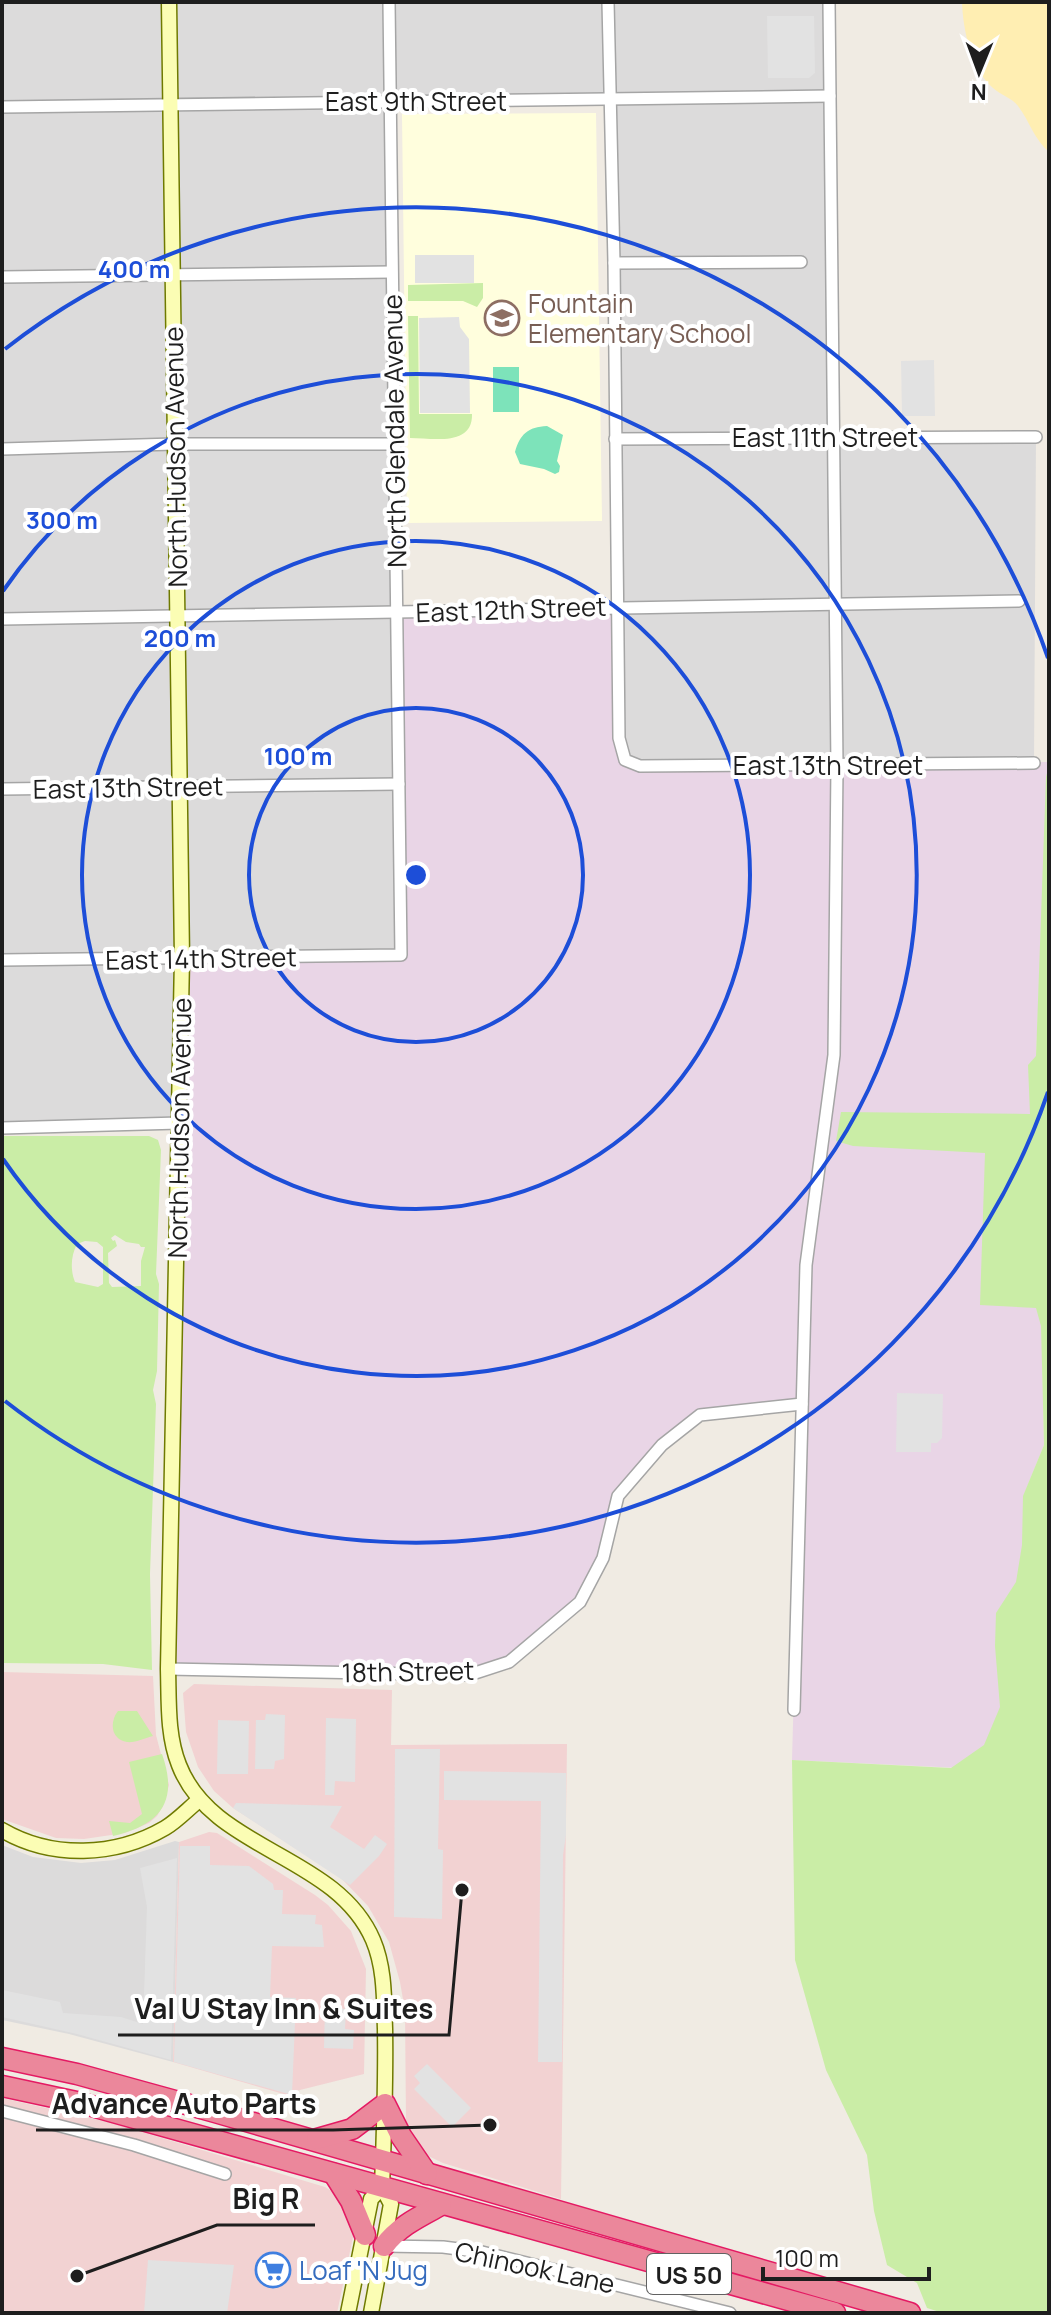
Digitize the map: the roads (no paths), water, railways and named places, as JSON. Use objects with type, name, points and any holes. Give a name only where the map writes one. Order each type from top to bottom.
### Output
[{"type":"highway","name":"US 50","points":[[2,2058],[77,2074],[313,2140],[910,2313]]},
{"type":"highway","name":"US 50","points":[[2,2086],[81,2103],[835,2313]]},
{"type":"highway","points":[[313,2140],[352,2129],[385,2104],[401,2136],[427,2174]]},
{"type":"highway","points":[[334,2174],[351,2201],[365,2235]]},
{"type":"highway","points":[[384,2246],[406,2224],[441,2205]]},
{"type":"main road","name":"North Hudson Avenue","points":[[169,2],[182,958],[168,1669],[170,1733],[179,1766],[199,1800],[231,1825],[337,1893],[373,1939],[383,1973],[385,2004],[382,2187]]},
{"type":"main road","points":[[2,1830],[21,1841],[41,1847],[89,1851],[112,1848],[148,1837],[168,1826],[199,1800]]},
{"type":"main road","points":[[348,2313],[371,2199],[382,2187],[391,2204],[371,2313]]},
{"type":"street","name":"North Glendale Avenue","points":[[389,2],[401,955]]},
{"type":"street","points":[[608,2],[618,606]]},
{"type":"street","points":[[794,1710],[806,1265],[834,1055],[837,766],[829,2]]},
{"type":"street","name":"East 9th Street","points":[[2,107],[830,96]]},
{"type":"street","points":[[614,263],[801,262]]},
{"type":"street","points":[[2,277],[391,272]]},
{"type":"street","name":"East 11th Street","points":[[615,439],[1036,437]]},
{"type":"street","points":[[2,449],[174,444],[394,444]]},
{"type":"street","name":"East 12th Street","points":[[2,619],[1019,601]]},
{"type":"street","name":"East 13th Street","points":[[618,606],[619,738],[625,760],[640,766],[1034,763]]},
{"type":"street","name":"East 13th Street","points":[[2,789],[399,784]]},
{"type":"street","name":"East 14th Street","points":[[2,960],[401,955]]},
{"type":"street","points":[[2,1128],[179,1123]]},
{"type":"street","name":"18th Street","points":[[168,1669],[469,1675],[509,1662],[580,1602],[603,1558],[618,1496],[662,1445],[700,1415],[802,1404]]},
{"type":"street","points":[[2,2111],[134,2145],[225,2174]]},
{"type":"street","name":"Chinook Lane","points":[[384,2246],[443,2247],[482,2252],[730,2313]]},
{"type":"place","name":"Fountain Elementary School","points":[[502,318]]},
{"type":"place","name":"Val U Stay Inn & Suites","points":[[462,1890]]},
{"type":"place","name":"Advance Auto Parts","points":[[490,2125]]},
{"type":"place","name":"Loaf 'N Jug","points":[[273,2270]]},
{"type":"place","name":"Big R","points":[[77,2276]]}]
